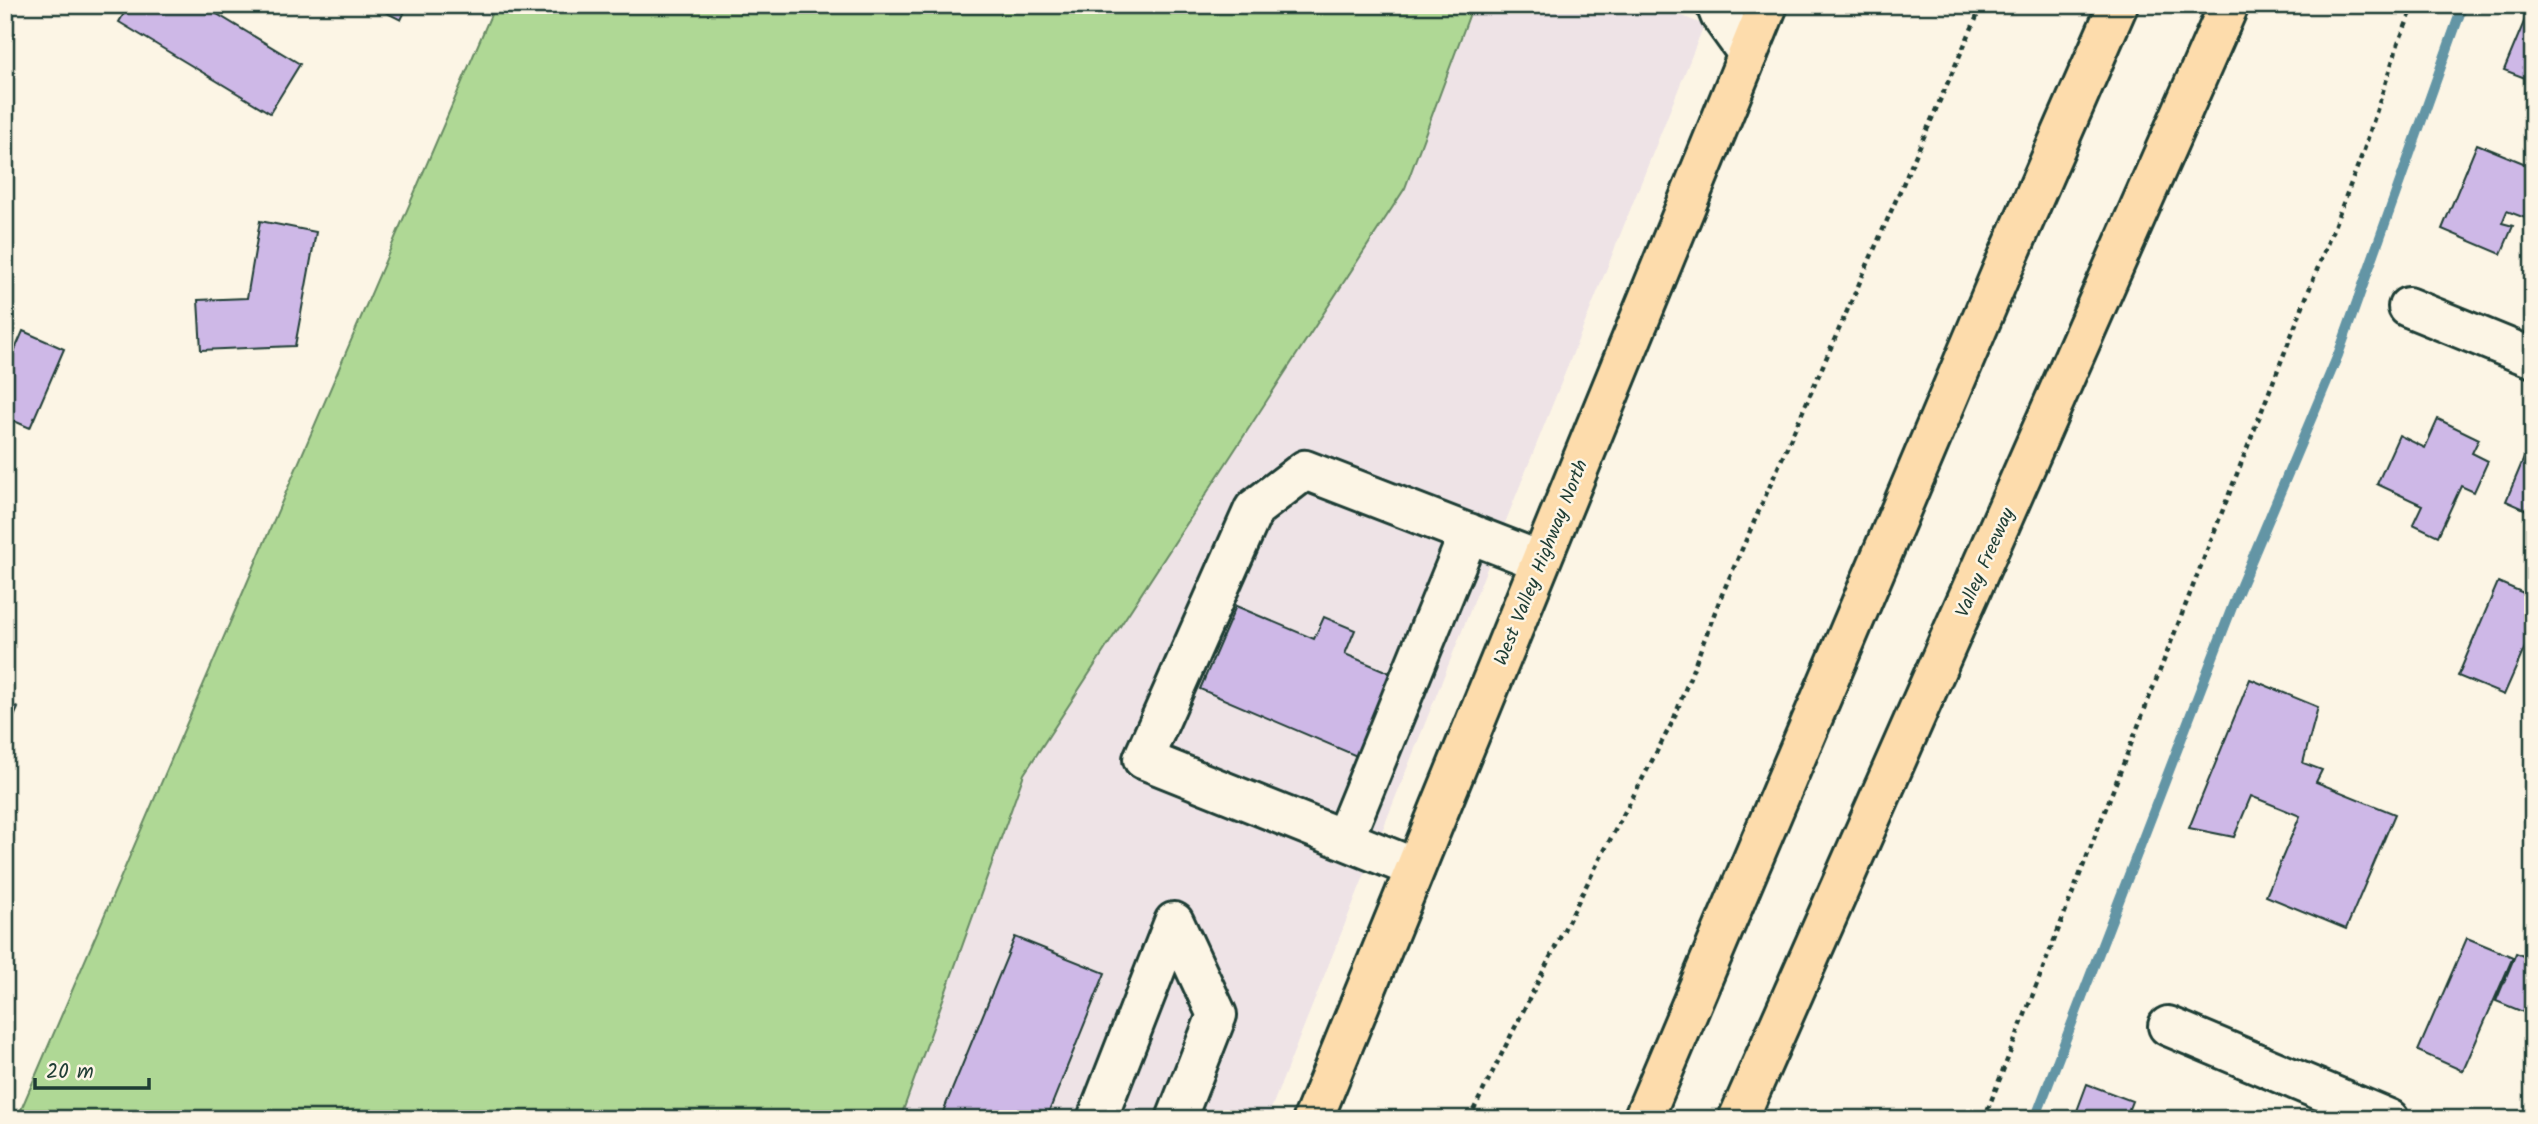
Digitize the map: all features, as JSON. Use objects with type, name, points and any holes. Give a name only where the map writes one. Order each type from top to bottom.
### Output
[{"type":"main road","name":"West Valley Highway North","points":[[1313,1119],[1768,5]]},
{"type":"main road","points":[[1643,1119],[2001,273],[2118,5]]},
{"type":"main road","name":"Valley Freeway","points":[[1738,1119],[2229,5]]},
{"type":"street","points":[[1716,5],[1720,15],[1748,54]]},
{"type":"street","points":[[2408,306],[2532,355]]},
{"type":"street","points":[[1415,868],[1143,759],[1254,509],[1305,470],[1540,561]]},
{"type":"street","points":[[1344,839],[1469,533]]},
{"type":"street","points":[[1097,1119],[1174,922],[1217,1015],[1175,1119]]},
{"type":"street","points":[[2168,1026],[2389,1119]]},
{"type":"path","points":[[1469,1119],[1593,872],[1673,721],[1720,599],[1982,5]]},
{"type":"path","points":[[1984,1119],[2364,150],[2398,44],[2414,5]]},
{"type":"shaded area","points":[[1473,5],[1656,5],[1704,25],[1267,1119],[900,1119],[1024,774],[1405,188]]},
{"type":"green space","points":[[495,5],[1473,5],[1405,188],[1024,774],[900,1119],[17,1119]]},
{"type":"building","points":[[129,5],[202,5],[300,64],[270,113],[119,22]]},
{"type":"building","points":[[371,5],[408,5],[401,20]]},
{"type":"building","points":[[2533,5],[2533,81],[2504,70]]},
{"type":"building","points":[[2477,144],[2533,167],[2533,221],[2507,211],[2502,223],[2513,226],[2501,254],[2442,229]]},
{"type":"building","points":[[260,221],[316,232],[295,346],[201,350],[198,300],[247,298]]},
{"type":"building","points":[[23,331],[64,349],[30,428],[5,417],[5,359],[10,361]]},
{"type":"building","points":[[2438,419],[2479,439],[2472,453],[2488,461],[2474,492],[2461,486],[2438,536],[2413,524],[2422,505],[2377,484],[2399,435],[2425,448]]},
{"type":"building","points":[[2526,453],[2533,456],[2533,513],[2506,501]]},
{"type":"building","points":[[2498,582],[2533,597],[2533,629],[2504,695],[2458,676]]},
{"type":"building","points":[[1236,606],[1314,639],[1324,617],[1355,630],[1345,654],[1402,678],[1366,760],[1200,689]]},
{"type":"building","points":[[2250,679],[2318,707],[2303,763],[2322,770],[2316,782],[2395,814],[2346,929],[2266,896],[2300,816],[2251,796],[2234,837],[2189,828]]},
{"type":"building","points":[[5,702],[18,708],[5,737]]},
{"type":"building","points":[[1015,937],[1105,973],[1046,1119],[940,1119]]},
{"type":"building","points":[[2467,938],[2513,957],[2463,1071],[2418,1051]]},
{"type":"building","points":[[2516,953],[2533,960],[2533,1016],[2496,1001]]},
{"type":"building","points":[[2087,1084],[2132,1101],[2125,1119],[2074,1119]]},
{"type":"waterway","points":[[2035,1119],[2236,597],[2338,355],[2463,5]]}]
